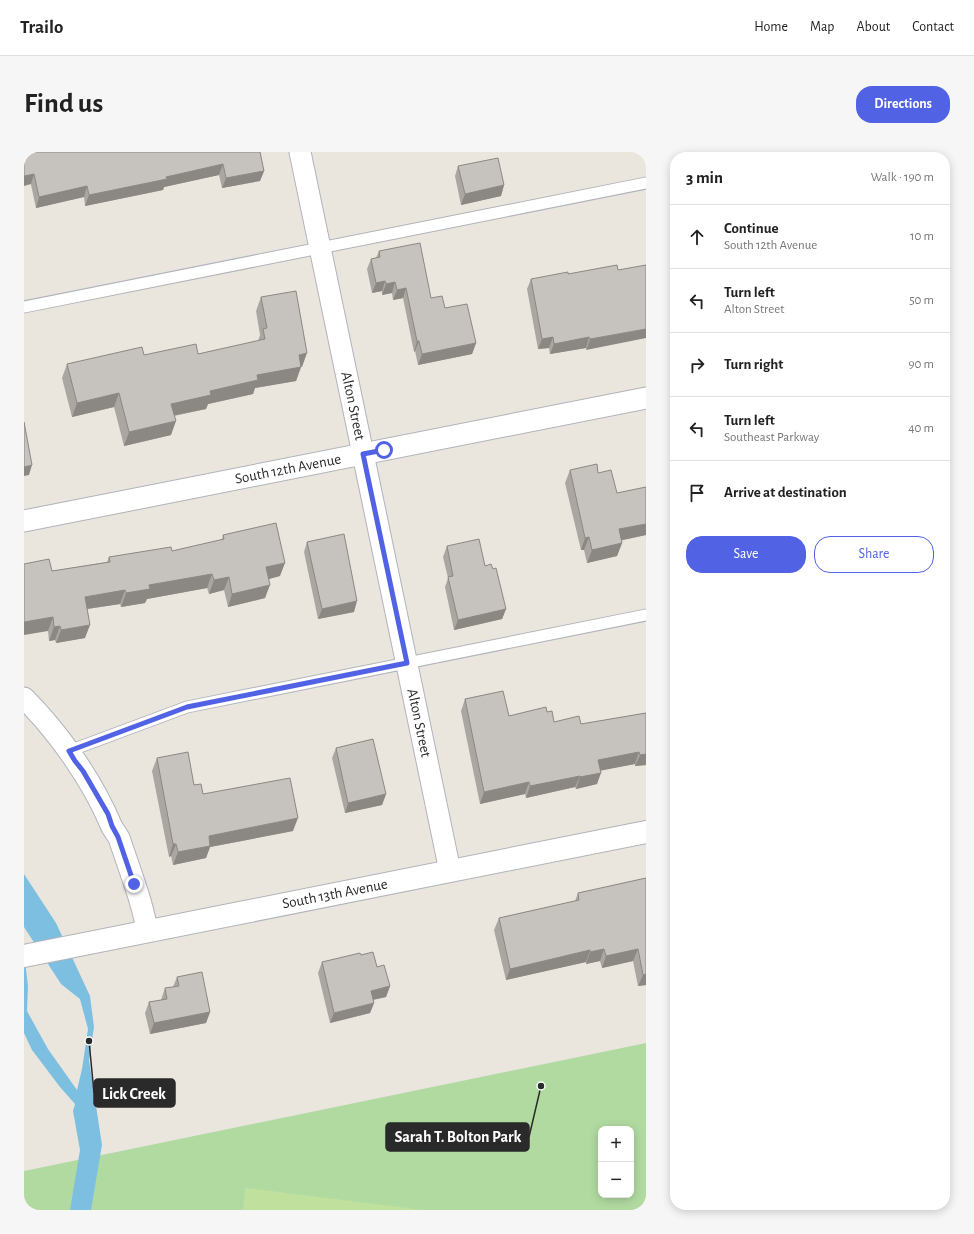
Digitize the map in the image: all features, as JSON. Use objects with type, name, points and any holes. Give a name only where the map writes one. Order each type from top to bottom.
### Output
[{"type":"street","name":"Alton Street","points":[[300,152],[450,871]]},
{"type":"street","name":"South 12th Avenue","points":[[24,521],[646,398]]},
{"type":"street","points":[[24,698],[69,751],[83,771],[108,814],[118,837],[143,907],[147,931]]},
{"type":"street","name":"South 13th Avenue","points":[[24,956],[646,832]]},
{"type":"lane","points":[[24,307],[646,183]]},
{"type":"lane","points":[[69,751],[187,707],[646,615]]},
{"type":"green space","points":[[646,1043],[646,1210],[24,1210],[24,1171]]},
{"type":"green space","points":[[245,1188],[424,1210],[243,1210]]},
{"type":"water","points":[[24,874],[56,923],[90,996],[94,1027],[89,1060],[102,1145],[91,1210],[70,1210],[80,1150],[73,1111],[75,1104],[32,1050],[24,1033],[24,953],[28,986],[27,1011],[48,1049],[77,1090],[88,1029],[80,999],[61,984],[24,927]]},
{"type":"building","points":[[24,152],[260,152],[264,171],[226,178],[223,164],[166,177],[167,179],[89,195],[87,186],[39,197],[34,174],[24,176]]},
{"type":"building","points":[[498,158],[504,185],[465,194],[458,166]]},
{"type":"building","points":[[420,243],[431,298],[442,296],[445,308],[467,304],[476,343],[422,354],[419,341],[417,341],[406,288],[397,290],[395,282],[386,284],[385,281],[376,283],[371,259],[380,257],[379,251]]},
{"type":"building","points":[[617,265],[618,270],[646,265],[646,329],[590,339],[589,337],[554,344],[553,337],[542,339],[531,279]]},
{"type":"building","points":[[296,291],[307,353],[299,355],[301,367],[257,375],[258,380],[210,391],[211,395],[171,404],[176,421],[129,432],[119,393],[77,403],[67,364],[142,347],[144,355],[196,344],[198,354],[265,339],[263,329],[267,328],[261,297]]},
{"type":"building","points":[[24,422],[32,465],[24,467]]},
{"type":"building","points":[[597,464],[598,473],[611,470],[617,493],[646,487],[646,524],[619,529],[622,543],[592,550],[589,537],[585,538],[570,470]]},
{"type":"building","points":[[276,523],[285,563],[266,567],[270,585],[232,594],[229,577],[214,580],[212,574],[149,585],[150,589],[126,593],[125,590],[85,597],[90,625],[61,630],[60,626],[54,627],[53,617],[24,622],[24,564],[49,559],[52,571],[110,562],[109,557],[171,547],[172,551],[224,539],[223,535]]},
{"type":"building","points":[[344,534],[357,601],[322,609],[307,542]]},
{"type":"building","points":[[479,539],[485,566],[491,564],[493,569],[496,568],[506,609],[458,620],[448,577],[453,576],[447,546]]},
{"type":"building","points":[[503,691],[509,716],[546,707],[547,712],[552,711],[554,722],[579,716],[581,724],[646,713],[646,754],[640,755],[639,752],[598,760],[601,773],[530,786],[529,782],[484,792],[465,699]]},
{"type":"building","points":[[373,739],[386,794],[348,803],[336,748]]},
{"type":"building","points":[[188,752],[194,785],[201,784],[203,794],[290,778],[298,818],[209,836],[210,846],[178,852],[176,844],[173,844],[157,758]]},
{"type":"building","points":[[646,878],[646,974],[643,975],[638,949],[606,956],[604,949],[590,952],[590,950],[510,969],[499,918],[579,900],[578,893]]},
{"type":"building","points":[[373,952],[377,967],[384,965],[390,986],[371,991],[374,1003],[334,1013],[322,962],[360,953],[361,955]]},
{"type":"building","points":[[202,972],[210,1012],[154,1023],[149,1002],[167,999],[165,988],[179,986],[177,977]]},
{"type":"place","name":"Lick Creek","points":[[89,1041]]},
{"type":"place","name":"Sarah T. Bolton Park","points":[[541,1086]]},
{"type":"route","points":[[134,884],[118,837],[108,814],[83,771],[69,751],[187,707],[407,663],[363,454],[384,450]]}]
